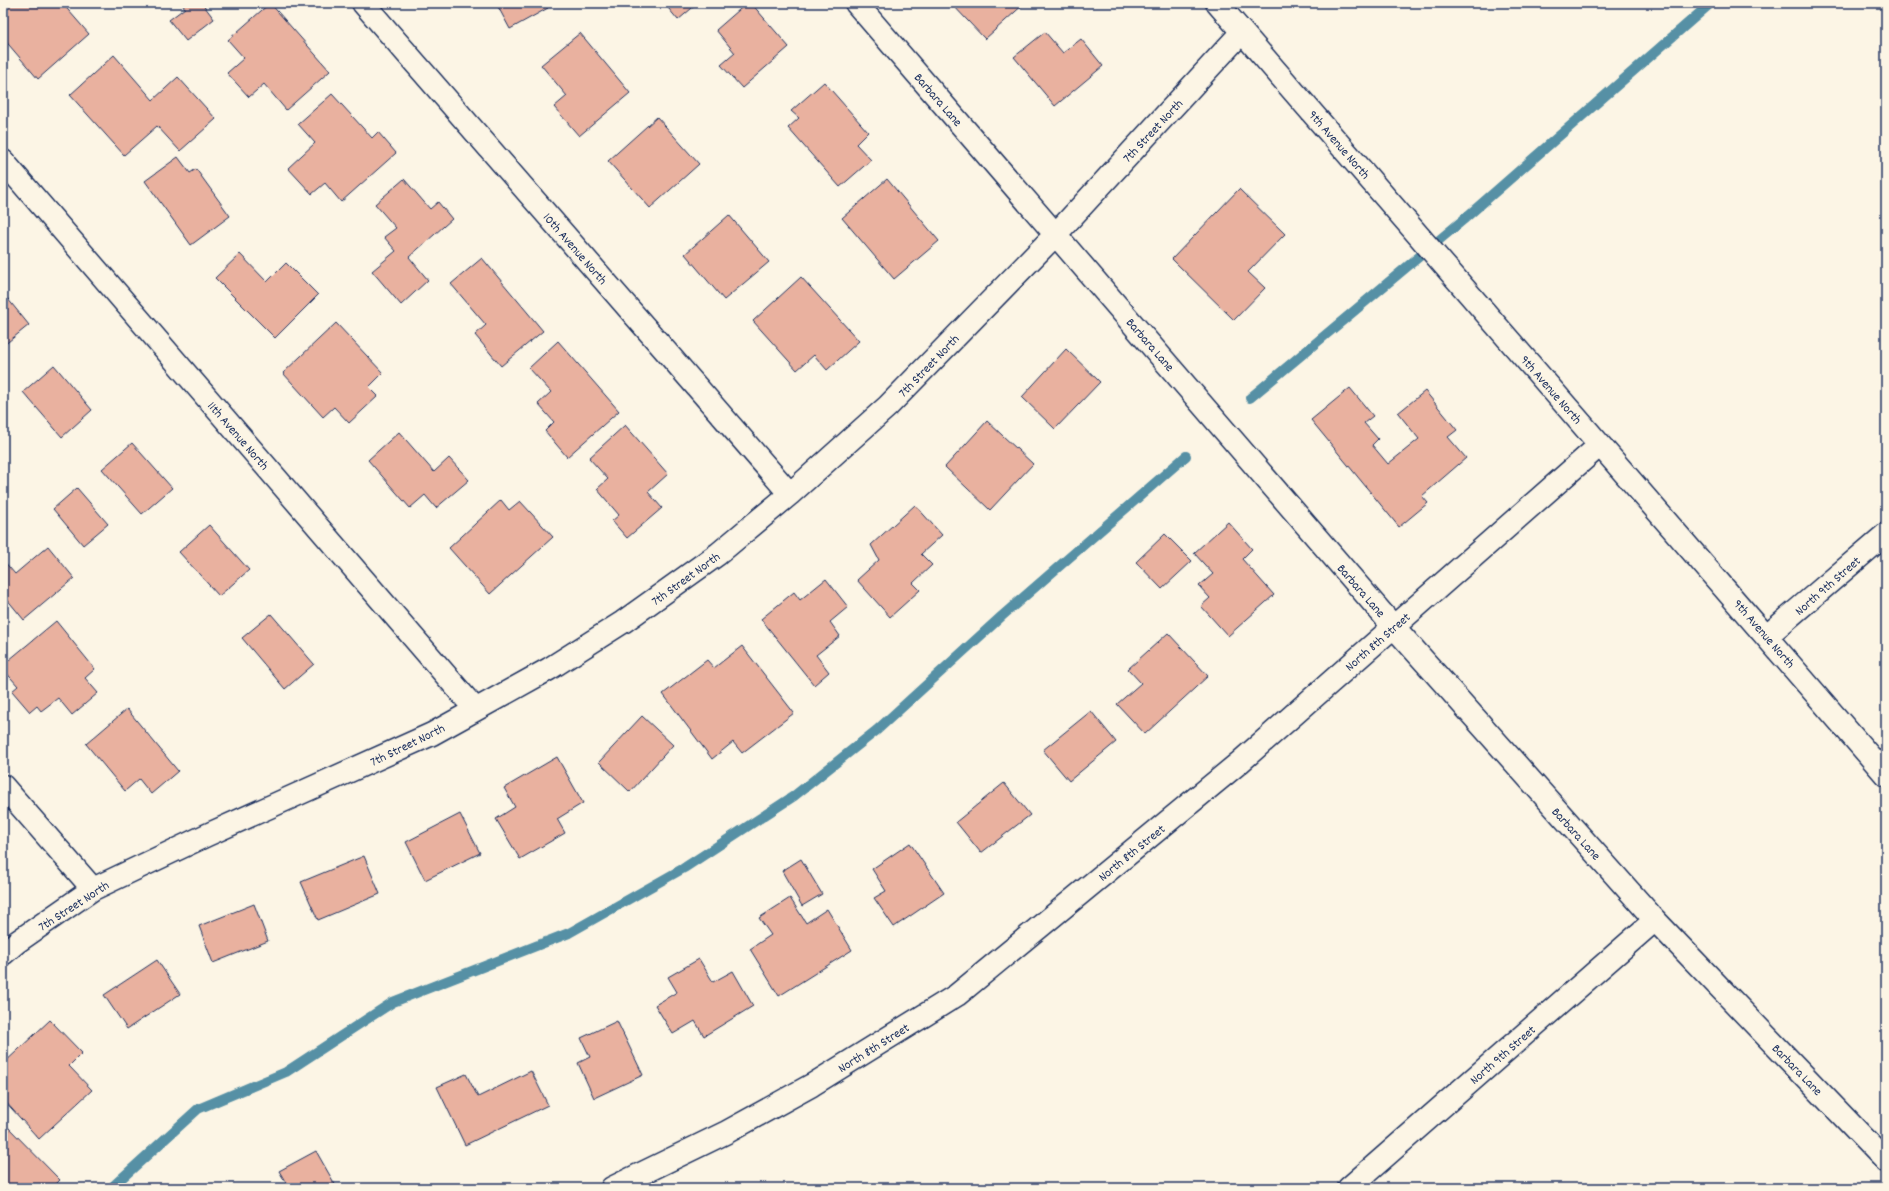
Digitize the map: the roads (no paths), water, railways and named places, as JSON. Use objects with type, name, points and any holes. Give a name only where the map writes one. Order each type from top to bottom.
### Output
[{"type":"street","name":"10th Avenue North","points":[[363,3],[790,494]]},
{"type":"street","name":"Barbara Lane","points":[[856,3],[1393,626],[1655,920],[1886,1161]]},
{"type":"street","name":"9th Avenue North","points":[[1218,3],[1886,775]]},
{"type":"street","name":"7th Street North","points":[[3,954],[17,942],[93,889],[207,835],[432,734],[475,710],[548,669],[623,622],[718,554],[790,494],[888,406],[1056,234],[1242,32]]},
{"type":"street","name":"11th Avenue North","points":[[3,161],[475,710]]},
{"type":"street","name":"North 8th Street","points":[[612,1188],[727,1132],[812,1085],[957,995],[1240,762],[1600,445]]},
{"type":"street","name":"North 9th Street","points":[[1767,636],[1886,534]]},
{"type":"street","points":[[3,786],[93,889]]},
{"type":"street","name":"North 9th Street","points":[[1349,1188],[1655,920]]},
{"type":"waterway","points":[[1250,398],[1463,220],[1711,3]]},
{"type":"waterway","points":[[111,1188],[198,1109],[286,1072],[393,1002],[569,933],[684,868],[794,796],[877,730],[1002,616],[1186,456]]}]
